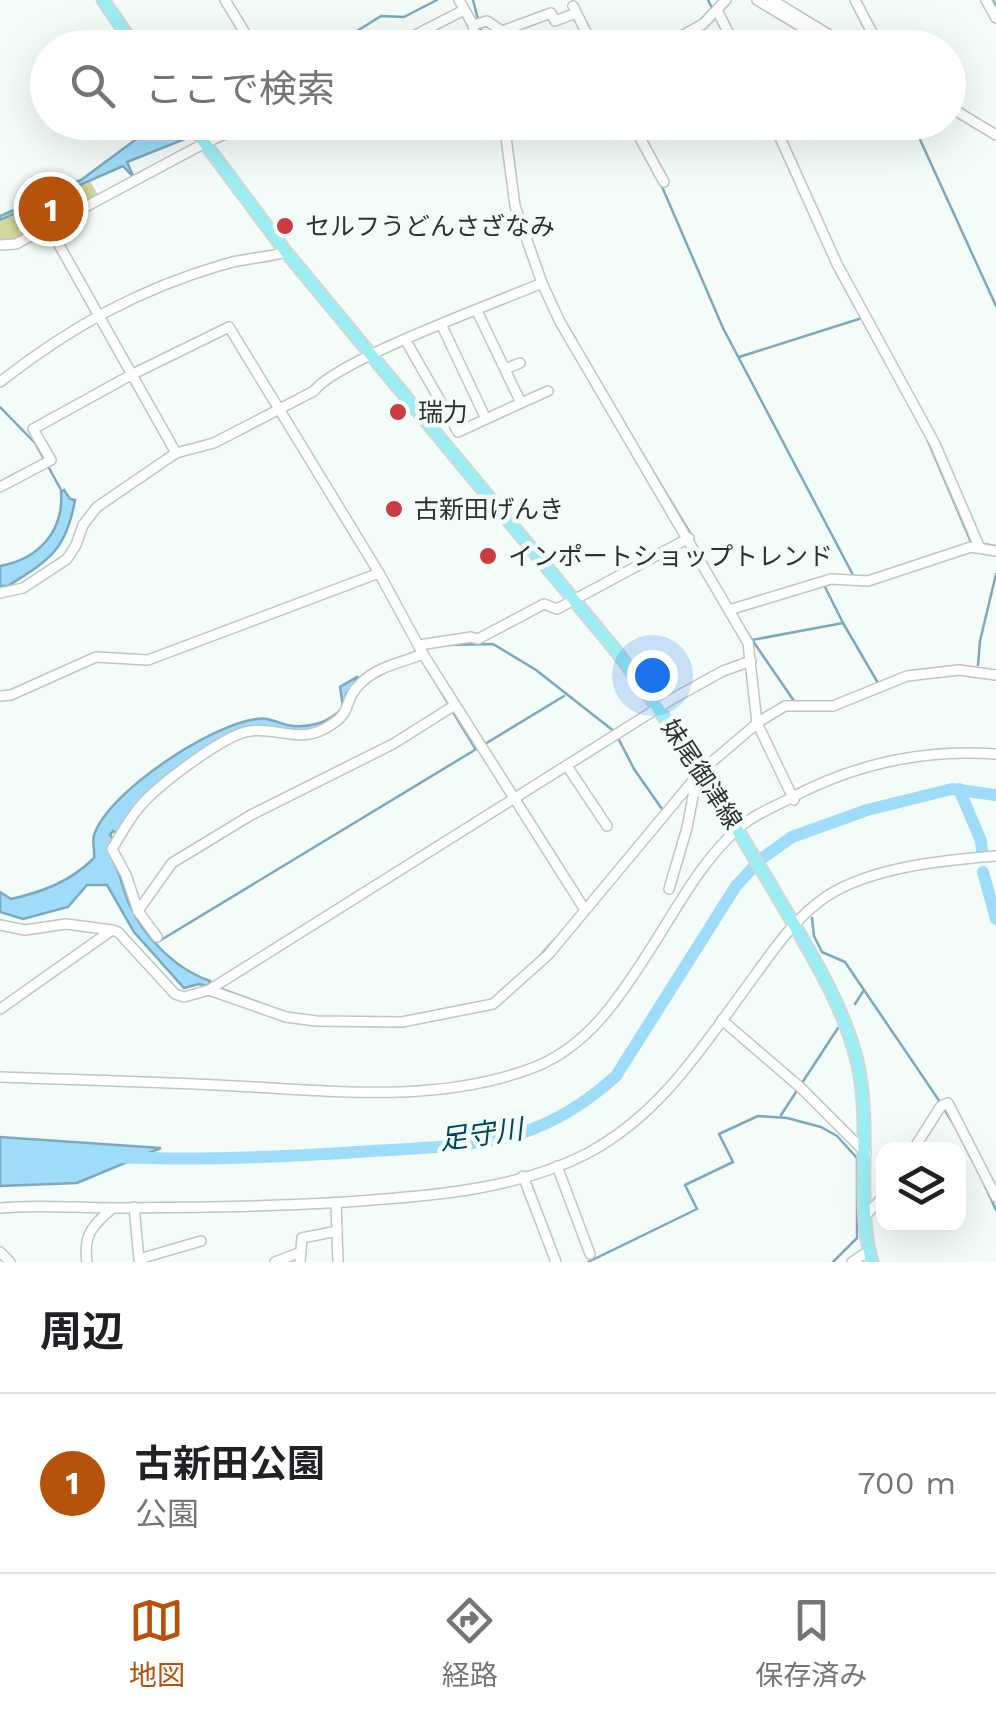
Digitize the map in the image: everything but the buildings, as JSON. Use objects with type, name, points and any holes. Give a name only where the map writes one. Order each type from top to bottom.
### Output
[{"type":"main road","points":[[103,0],[124,30]]},
{"type":"main road","name":"妹尾御津線","points":[[201,140],[286,252],[660,708],[740,832],[794,924],[843,1018],[854,1050],[866,1122],[870,1256]]},
{"type":"street","points":[[224,0],[243,30]]},
{"type":"street","points":[[692,30],[726,0]]},
{"type":"street","points":[[756,0],[807,30]]},
{"type":"street","points":[[772,0],[821,30]]},
{"type":"street","points":[[855,0],[871,30]]},
{"type":"street","points":[[986,0],[996,18]]},
{"type":"street","points":[[420,30],[462,5],[478,24],[478,30]]},
{"type":"street","points":[[717,10],[727,30]]},
{"type":"street","points":[[505,30],[551,13],[555,21],[574,12],[584,30]]},
{"type":"street","points":[[478,24],[487,20],[501,30]]},
{"type":"street","points":[[966,116],[996,134]]},
{"type":"street","points":[[0,244],[16,244],[49,227],[185,140]]},
{"type":"street","points":[[506,140],[515,206],[542,283],[560,322],[748,643],[756,721],[793,799]]},
{"type":"street","points":[[641,140],[664,182]]},
{"type":"street","points":[[781,140],[837,264],[929,431],[979,546]]},
{"type":"street","points":[[49,227],[176,453]]},
{"type":"street","points":[[0,382],[53,341],[97,314],[224,264],[286,252]]},
{"type":"street","points":[[0,594],[23,588],[67,559],[97,508],[176,453],[214,443],[314,391],[322,380],[542,283]]},
{"type":"street","points":[[477,310],[521,403]]},
{"type":"street","points":[[442,326],[486,419]]},
{"type":"street","points":[[0,488],[46,463],[33,429],[131,374],[230,328],[379,573],[452,707],[583,909]]},
{"type":"street","points":[[406,341],[458,432],[548,391]]},
{"type":"street","points":[[505,370],[520,363]]},
{"type":"street","points":[[435,432],[453,423]]},
{"type":"street","points":[[157,937],[138,911],[112,848],[147,799],[202,756],[243,732],[256,730],[306,737],[344,717],[354,690],[388,665],[420,652],[478,638],[544,604],[557,609],[689,538]]},
{"type":"street","points":[[731,609],[831,579],[868,581],[979,546],[996,551]]},
{"type":"street","points":[[0,696],[10,696],[96,656],[148,660],[379,573]]},
{"type":"street","points":[[0,925],[25,930],[66,924],[112,930],[175,994],[184,997],[210,990],[660,708],[723,671],[751,661]]},
{"type":"street","points":[[210,990],[286,1017],[316,1022],[402,1022],[480,1007],[504,996],[548,955],[699,771],[756,721],[784,706],[832,706],[907,676],[959,670],[996,676]]},
{"type":"street","points":[[138,911],[172,863],[251,815],[394,744],[452,707]]},
{"type":"street","points":[[0,1077],[387,1092],[465,1084],[535,1066],[578,1042],[604,1017],[708,863],[740,832],[834,778],[906,757],[964,752],[996,754]]},
{"type":"street","points":[[567,766],[607,826]]},
{"type":"street","points":[[668,890],[699,771]]},
{"type":"street","points":[[0,1208],[216,1209],[336,1203],[433,1194],[557,1166],[584,1155],[636,1122],[686,1070],[794,924],[836,886],[919,866],[996,856]]},
{"type":"street","points":[[0,1009],[112,930]]},
{"type":"street","points":[[722,1020],[799,1086],[866,1153]]},
{"type":"street","points":[[919,1142],[942,1105],[948,1103],[996,1197]]},
{"type":"street","points":[[557,1166],[590,1254]]},
{"type":"street","points":[[524,1176],[556,1262]]},
{"type":"street","points":[[336,1203],[338,1262]]},
{"type":"street","points":[[866,1215],[876,1204]]},
{"type":"street","points":[[87,1262],[87,1237],[92,1224],[112,1208]]},
{"type":"street","points":[[134,1208],[139,1259],[202,1241]]},
{"type":"street","points":[[275,1262],[300,1257],[302,1238],[337,1231]]},
{"type":"street","points":[[0,1252],[9,1262]]},
{"type":"street","points":[[852,1262],[870,1256]]},
{"type":"green space","points":[[90,181],[99,197],[11,242],[0,240],[0,221]]},
{"type":"water","points":[[135,140],[182,140],[127,162],[134,178],[123,166],[0,220],[0,216],[81,180]]},
{"type":"water","points":[[64,490],[75,500],[61,543],[34,569],[8,586],[0,586],[0,566],[37,550],[53,531]]},
{"type":"water","points":[[357,677],[359,680],[346,694],[344,713],[306,735],[260,727],[238,729],[192,760],[117,833],[113,831],[110,835],[113,839],[108,850],[131,907],[148,935],[170,958],[210,981],[208,986],[184,988],[134,932],[107,885],[87,885],[68,907],[23,919],[0,912],[0,892],[11,899],[34,893],[66,879],[94,858],[94,835],[103,818],[119,799],[164,763],[214,733],[256,719],[302,726],[325,721],[343,707],[340,687]]},
{"type":"water","points":[[0,1137],[161,1148],[77,1183],[0,1186]]},
{"type":"waterway","points":[[230,0],[248,30]]},
{"type":"waterway","points":[[359,30],[381,16],[404,17],[437,0]]},
{"type":"waterway","points":[[473,0],[478,19]]},
{"type":"waterway","points":[[708,0],[712,8]]},
{"type":"waterway","points":[[993,0],[996,6]]},
{"type":"waterway","points":[[480,30],[481,26]]},
{"type":"waterway","points":[[920,140],[996,306]]},
{"type":"waterway","points":[[660,182],[723,328],[853,575]]},
{"type":"waterway","points":[[836,272],[919,423]]},
{"type":"waterway","points":[[562,317],[576,340]]},
{"type":"waterway","points":[[739,357],[859,319]]},
{"type":"waterway","points":[[602,386],[611,400]]},
{"type":"waterway","points":[[0,407],[35,443],[44,459]]},
{"type":"waterway","points":[[622,420],[690,533]]},
{"type":"waterway","points":[[925,434],[971,542]]},
{"type":"waterway","points":[[48,466],[61,490]]},
{"type":"waterway","points":[[983,544],[996,546]]},
{"type":"waterway","points":[[978,665],[996,574]]},
{"type":"waterway","points":[[824,585],[843,623]]},
{"type":"waterway","points":[[752,640],[843,623],[878,683]]},
{"type":"waterway","points":[[746,631],[794,701],[801,702]]},
{"type":"waterway","points":[[448,645],[493,644],[536,670],[615,732],[634,769],[662,809]]},
{"type":"waterway","points":[[386,663],[402,657]]},
{"type":"waterway","points":[[913,671],[955,666]]},
{"type":"waterway","points":[[963,666],[990,670]]},
{"type":"waterway","points":[[355,680],[370,671]]},
{"type":"waterway","points":[[430,673],[449,705]]},
{"type":"waterway","points":[[485,744],[564,696]]},
{"type":"waterway","points":[[772,709],[792,701]]},
{"type":"waterway","points":[[453,712],[475,748]]},
{"type":"waterway","points":[[156,943],[478,748]]},
{"type":"waterway","points":[[672,799],[696,770]]},
{"type":"waterway","name":"足守川","points":[[118,1157],[245,1158],[427,1148],[483,1142],[545,1124],[570,1111],[616,1076],[736,886],[761,859],[792,837],[867,810],[952,789],[996,795]]},
{"type":"waterway","points":[[959,789],[982,851]]},
{"type":"waterway","points":[[983,872],[996,919]]},
{"type":"waterway","points":[[812,918],[814,936],[822,952],[845,962],[940,1102]]},
{"type":"waterway","points":[[537,959],[555,939]]},
{"type":"waterway","points":[[222,989],[268,1006]]},
{"type":"waterway","points":[[855,1004],[864,990]]},
{"type":"waterway","points":[[781,1115],[838,1028]]},
{"type":"waterway","points":[[944,1109],[956,1128]]},
{"type":"waterway","points":[[588,1262],[697,1209],[685,1185],[733,1162],[719,1134],[758,1116],[787,1118],[821,1127],[837,1136],[857,1158],[857,1238],[833,1262]]},
{"type":"waterway","points":[[984,1184],[996,1210]]},
{"type":"place","name":"古新田公園","points":[[51,209]]},
{"type":"place","name":"セルフうどんさざなみ","points":[[285,226]]},
{"type":"place","name":"瑞力","points":[[398,412]]},
{"type":"place","name":"古新田げんき","points":[[394,509]]},
{"type":"place","name":"インポートショップトレンド","points":[[488,556]]}]
